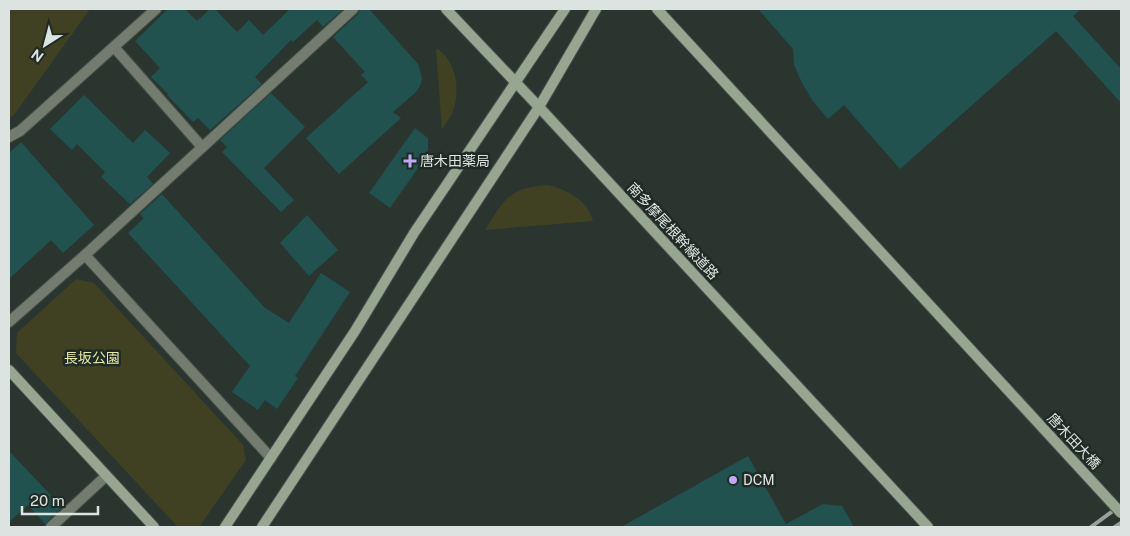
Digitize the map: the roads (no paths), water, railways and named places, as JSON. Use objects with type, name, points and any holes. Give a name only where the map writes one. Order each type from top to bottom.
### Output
[{"type":"main road","name":"南多摩尾根幹線道路","points":[[446,9],[928,527]]},
{"type":"main road","points":[[225,527],[355,331],[414,233],[565,9]]},
{"type":"main road","points":[[262,527],[539,107],[596,9]]},
{"type":"main road","name":"唐木田大橋","points":[[657,9],[1121,514]]},
{"type":"main road","points":[[9,370],[154,527]]},
{"type":"street","points":[[9,137],[20,131],[156,9]]},
{"type":"street","points":[[9,322],[85,255],[353,9]]},
{"type":"street","points":[[114,47],[202,147]]},
{"type":"street","points":[[85,255],[271,458]]},
{"type":"street","points":[[51,527],[106,476]]},
{"type":"railway","points":[[1091,527],[1121,505]]},
{"type":"railway","points":[[1115,527],[1121,523]]},
{"type":"place","name":"唐木田薬局","points":[[410,161]]},
{"type":"place","name":"DCM","points":[[733,480]]},
{"type":"park label","name":"長坂公園","points":[[92,358]]}]
